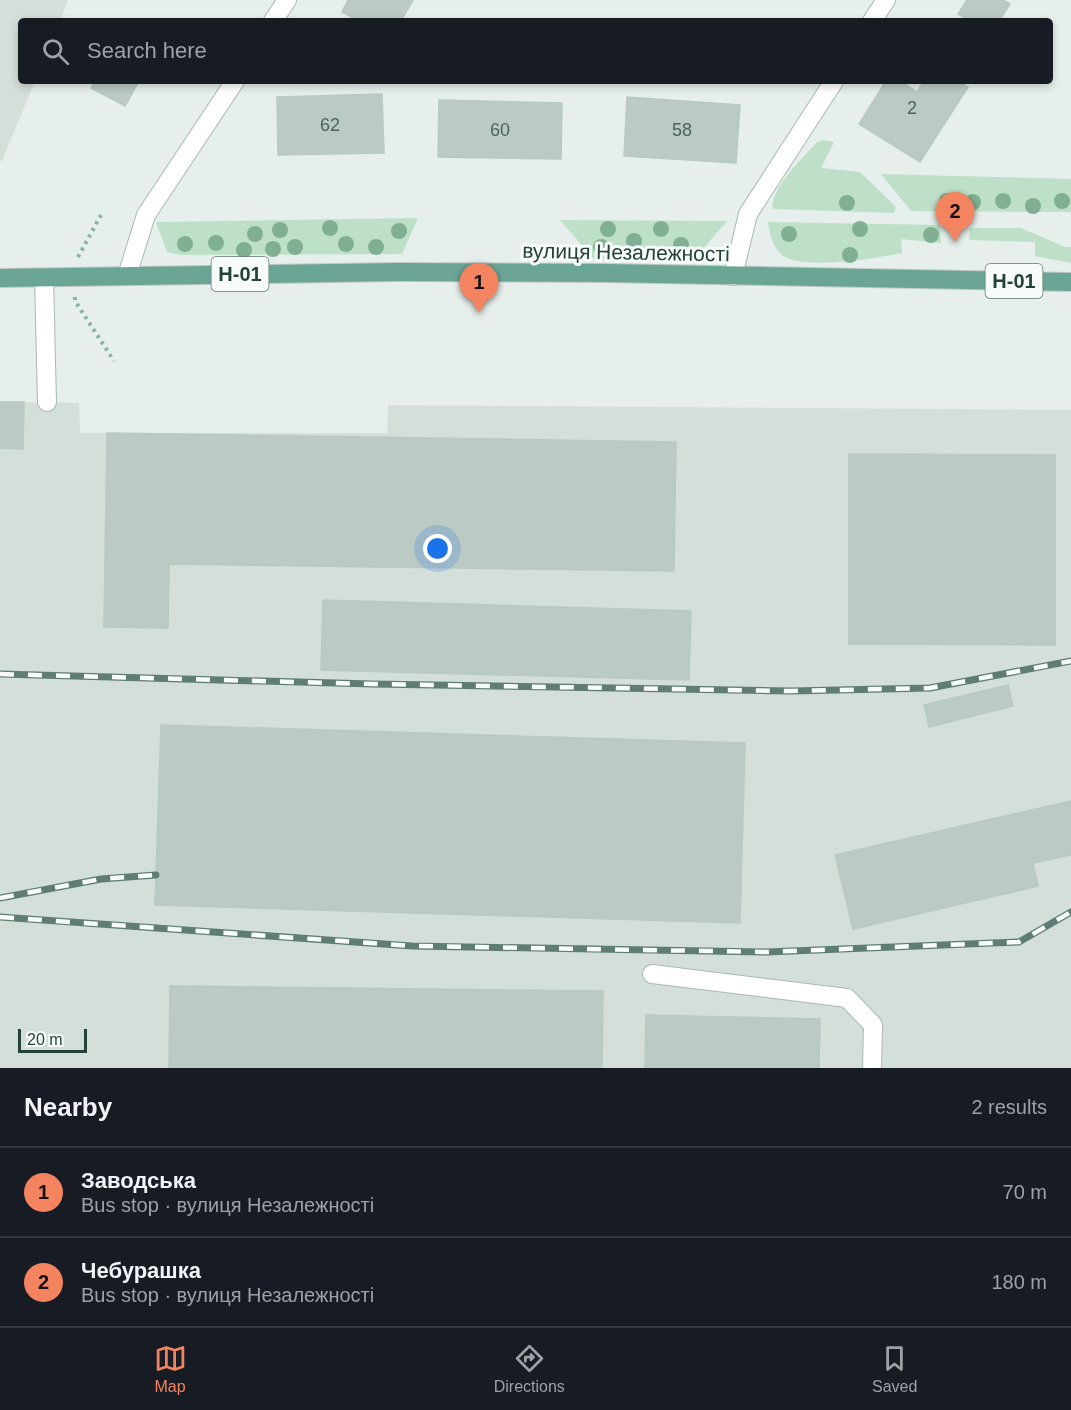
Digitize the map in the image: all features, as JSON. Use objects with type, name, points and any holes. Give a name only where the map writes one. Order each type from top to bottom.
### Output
[{"type":"main road","name":"вулиця Незалежності","points":[[0,278],[398,272],[1071,282]]},
{"type":"street","points":[[275,18],[287,0]]},
{"type":"street","points":[[874,18],[886,0]]},
{"type":"street","points":[[127,276],[146,215],[232,84]]},
{"type":"street","points":[[733,276],[748,214],[832,84]]},
{"type":"street","points":[[44,278],[47,402]]},
{"type":"street","points":[[652,974],[847,998],[873,1025],[872,1068]]},
{"type":"shaded area","points":[[0,0],[68,0],[61,18],[18,18],[18,84],[34,84],[2,161],[0,161]]},
{"type":"shaded area","points":[[0,402],[79,403],[80,433],[387,433],[388,405],[1071,410],[1071,1068],[0,1068]]},
{"type":"green space","points":[[824,140],[834,142],[821,168],[860,172],[896,207],[894,213],[773,209],[776,192],[782,183],[817,142]]},
{"type":"green space","points":[[881,174],[1071,179],[1071,212],[911,211]]},
{"type":"green space","points":[[418,218],[402,254],[180,255],[167,252],[156,222]]},
{"type":"green space","points":[[560,220],[727,221],[695,258],[595,260]]},
{"type":"green space","points":[[768,222],[940,225],[941,243],[901,239],[902,253],[840,262],[805,262],[792,260],[779,252],[772,240]]},
{"type":"green space","points":[[970,228],[1021,228],[1065,247],[1071,247],[1071,263],[1035,256],[1035,242],[969,240]]},
{"type":"building","points":[[348,0],[413,0],[403,18],[353,18],[342,12]]},
{"type":"building","points":[[967,0],[1003,0],[1010,4],[1001,18],[965,18],[958,14]]},
{"type":"building","points":[[93,84],[137,84],[125,106],[91,88]]},
{"type":"building","points":[[884,84],[905,84],[917,92],[922,84],[962,84],[968,87],[920,162],[859,124]]},
{"type":"building","points":[[382,94],[384,153],[278,155],[277,97]]},
{"type":"building","points":[[627,97],[740,105],[736,163],[624,156]]},
{"type":"building","points":[[439,100],[562,103],[561,159],[438,157]]},
{"type":"building","points":[[0,402],[24,402],[23,449],[0,448]]},
{"type":"building","points":[[107,433],[676,442],[674,571],[169,564],[168,628],[104,627]]},
{"type":"building","points":[[849,454],[1055,455],[1055,645],[849,644]]},
{"type":"building","points":[[323,600],[691,611],[689,680],[321,670]]},
{"type":"building","points":[[1008,685],[1013,706],[929,727],[924,705]]},
{"type":"building","points":[[161,725],[745,743],[740,923],[155,905]]},
{"type":"building","points":[[1071,801],[1071,855],[1033,863],[1038,886],[853,929],[835,855]]},
{"type":"building","points":[[170,986],[603,991],[602,1068],[169,1068]]},
{"type":"building","points":[[646,1015],[820,1019],[819,1068],[645,1068]]},
{"type":"railway","points":[[0,674],[372,684],[791,691],[930,688],[1071,661]]},
{"type":"railway","points":[[0,898],[101,879],[156,875]]},
{"type":"railway","points":[[0,917],[412,946],[767,952],[1019,942],[1071,912]]},
{"type":"place","name":"Чебурашка","points":[[955,242]]},
{"type":"place","name":"Заводська","points":[[479,313]]}]
